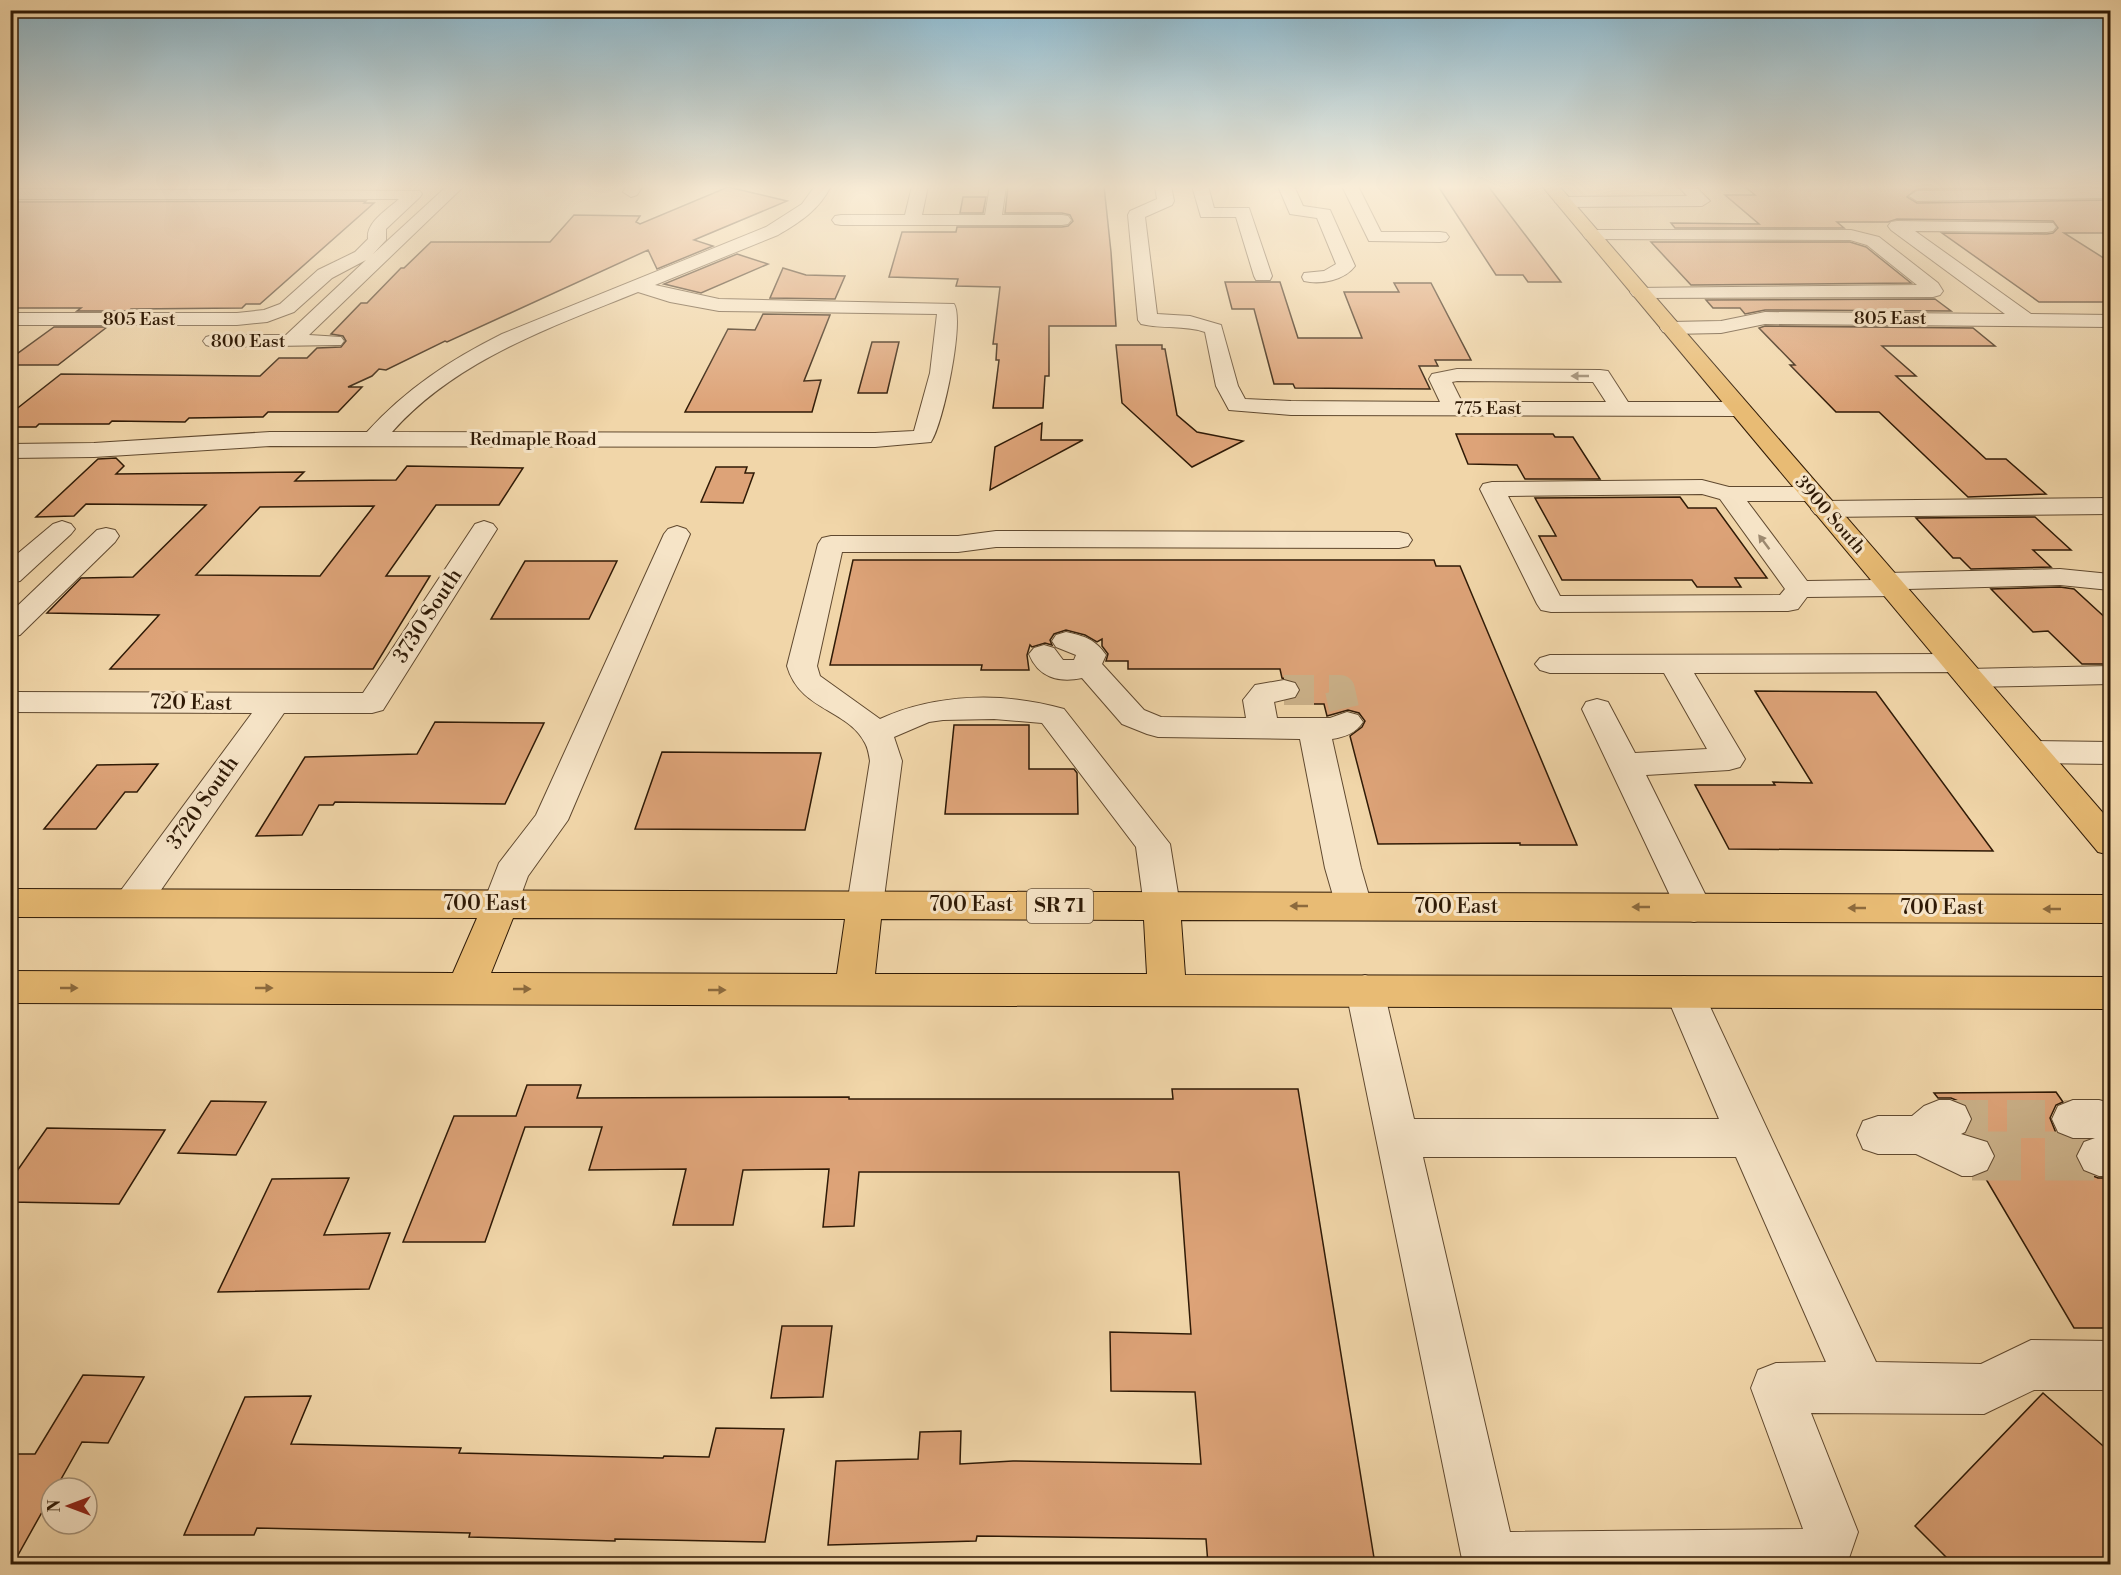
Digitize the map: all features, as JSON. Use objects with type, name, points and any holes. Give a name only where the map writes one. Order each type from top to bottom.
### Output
[{"type":"main road","name":"3900 South","points":[[1613,260],[2110,843]]},
{"type":"main road","name":"700 East","points":[[10,903],[2110,909]]},
{"type":"main road","points":[[465,989],[501,904]]},
{"type":"main road","points":[[854,990],[865,905]]},
{"type":"main road","points":[[1161,906],[1167,991]]},
{"type":"main road","points":[[10,987],[2110,993]]},
{"type":"street","name":"805 East","points":[[10,319],[237,319],[267,316],[286,308],[325,274],[351,260]]},
{"type":"street","points":[[291,341],[378,260]]},
{"type":"street","points":[[374,438],[395,413],[441,375],[510,338],[702,260]]},
{"type":"street","name":"775 East","points":[[1141,260],[1148,320],[1183,321],[1203,324],[1214,329],[1227,386],[1237,405],[1290,408],[1739,409]]},
{"type":"street","points":[[1258,260],[1263,276]]},
{"type":"street","points":[[1311,277],[1328,276],[1346,266],[1343,260]]},
{"type":"street","points":[[1640,292],[1933,291],[1896,260]]},
{"type":"street","points":[[1943,260],[2027,321]]},
{"type":"street","name":"Redmaple Road","points":[[10,451],[94,450],[270,440],[374,438],[875,440],[923,437],[931,415],[946,327],[947,308],[719,305],[670,297],[637,286]]},
{"type":"street","name":"805 East","points":[[1670,328],[1721,327],[1765,318],[1985,318],[2027,321],[2110,321]]},
{"type":"street","name":"800 East","points":[[196,341],[334,341]]},
{"type":"street","points":[[1454,408],[1440,379],[1458,375],[1481,375],[1600,376],[1621,408]]},
{"type":"street","points":[[2110,506],[1818,501],[1729,494],[1702,487],[1492,489],[1551,604],[1788,603],[1799,589],[2060,577],[2110,582]]},
{"type":"street","points":[[1729,494],[1799,589]]},
{"type":"street","points":[[10,575],[62,529]]},
{"type":"street","name":"3730 South","points":[[372,703],[484,530]]},
{"type":"street","points":[[501,904],[512,872],[551,820],[677,534]]},
{"type":"street","points":[[10,629],[106,536]]},
{"type":"street","points":[[865,905],[886,761],[883,742],[866,722],[813,687],[802,674],[831,544],[958,544],[996,538],[1399,540]]},
{"type":"street","points":[[1066,653],[1133,717],[1158,727],[1314,729],[1336,728],[1347,722]]},
{"type":"street","points":[[1551,664],[1674,664],[2110,675]]},
{"type":"street","points":[[1625,765],[1729,759],[1674,664]]},
{"type":"street","points":[[1263,729],[1258,700],[1266,692],[1284,690]]},
{"type":"street","name":"720 East","points":[[10,702],[372,703]]},
{"type":"street","name":"3720 South","points":[[132,903],[274,704]]},
{"type":"street","points":[[1597,709],[1694,908]]},
{"type":"street","points":[[876,733],[909,717],[933,711],[1032,711],[1053,716],[1153,844],[1161,906]]},
{"type":"street","points":[[1314,729],[1343,868],[1354,906]]},
{"type":"street","points":[[2033,752],[2110,753]]},
{"type":"street","points":[[1365,991],[1490,1562],[1602,1562],[1807,1556],[1826,1549],[1831,1532],[1776,1388],[1984,1389],[2031,1365],[2110,1366]]},
{"type":"street","points":[[1684,992],[1862,1387]]},
{"type":"street","points":[[1878,1135],[1935,1127],[1962,1156],[1972,1156]]},
{"type":"street","points":[[1397,1138],[1749,1138]]},
{"type":"building","points":[[10,260],[310,260],[260,304],[246,304],[242,308],[77,311],[81,308],[10,308]]},
{"type":"building","points":[[413,260],[627,260],[386,370],[379,369],[372,376],[348,387],[362,387],[338,412],[268,412],[263,417],[189,418],[185,422],[112,421],[109,424],[39,424],[36,427],[10,427],[10,414],[61,374],[260,376],[279,358],[307,358],[317,348],[341,347],[346,341],[343,336],[331,334],[361,303],[367,303],[401,268]]},
{"type":"building","points":[[652,260],[680,260],[657,269]]},
{"type":"building","points":[[724,260],[754,260],[768,264],[701,293],[664,284]]},
{"type":"building","points":[[894,260],[1112,260],[1116,326],[1049,326],[1049,376],[1045,376],[1043,408],[993,408],[999,360],[996,360],[997,344],[993,344],[1000,287],[956,286],[958,279],[889,277]]},
{"type":"building","points":[[1486,260],[1544,260],[1561,282],[1528,282],[1523,275],[1496,275]]},
{"type":"building","points":[[1667,260],[1882,260],[1911,283],[1691,285]]},
{"type":"building","points":[[1979,260],[2106,260],[2110,262],[2110,302],[2039,302]]},
{"type":"building","points":[[783,268],[806,275],[845,276],[835,299],[770,298]]},
{"type":"building","points":[[1225,282],[1280,282],[1298,338],[1362,338],[1344,292],[1399,292],[1394,283],[1431,283],[1471,360],[1435,360],[1438,366],[1419,366],[1430,389],[1295,388],[1293,384],[1274,384],[1254,309],[1232,309]]},
{"type":"building","points":[[1935,299],[1951,311],[1765,310],[1745,314],[1740,308],[1713,308],[1706,300]]},
{"type":"building","points":[[763,314],[830,315],[804,381],[821,380],[812,412],[685,412],[728,329],[755,330]]},
{"type":"building","points":[[1765,326],[1973,328],[1995,346],[1882,346],[1916,376],[1896,376],[1986,459],[2006,459],[2046,494],[1968,497],[1879,412],[1836,412],[1790,365],[1795,365],[1759,328]]},
{"type":"building","points":[[54,327],[107,327],[58,365],[10,365],[10,359]]},
{"type":"building","points":[[872,342],[899,342],[887,393],[858,393]]},
{"type":"building","points":[[1116,345],[1162,345],[1162,349],[1165,349],[1177,415],[1197,432],[1243,441],[1192,467],[1122,403]]},
{"type":"building","points":[[1042,423],[1041,440],[1083,440],[990,490],[995,447]]},
{"type":"building","points":[[1456,434],[1553,434],[1555,437],[1573,437],[1600,479],[1525,479],[1517,465],[1468,464]]},
{"type":"building","points":[[116,458],[124,466],[116,474],[304,472],[295,481],[396,480],[407,466],[523,468],[499,505],[436,505],[386,576],[430,576],[373,669],[110,669],[159,615],[47,613],[81,578],[133,577],[206,505],[86,504],[74,516],[36,517],[98,459]],"holes":[[[374,506],[320,576],[196,575],[260,507]]]},
{"type":"building","points":[[716,467],[747,467],[745,473],[754,473],[743,503],[701,502]]},
{"type":"building","points":[[1680,497],[1688,508],[1716,508],[1767,578],[1735,578],[1741,587],[1697,587],[1692,580],[1562,580],[1539,536],[1556,536],[1535,498]]},
{"type":"building","points":[[2035,517],[2071,550],[2033,550],[2051,567],[1971,569],[1960,558],[1953,558],[1916,518]]},
{"type":"building","points":[[853,560],[1434,560],[1436,566],[1460,566],[1577,845],[1378,844],[1350,736],[1362,727],[1365,721],[1359,713],[1348,710],[1327,716],[1324,704],[1287,704],[1287,701],[1297,698],[1301,689],[1296,681],[1282,678],[1280,669],[1128,669],[1128,661],[1106,661],[1108,654],[1102,646],[1102,639],[1097,642],[1085,635],[1066,630],[1054,634],[1050,640],[1052,645],[1045,643],[1032,647],[1030,645],[1027,655],[1029,670],[981,670],[982,665],[830,665]]},
{"type":"building","points":[[525,561],[617,561],[589,619],[491,619]]},
{"type":"building","points":[[2060,587],[2074,589],[2110,622],[2110,664],[2082,664],[2048,631],[2033,632],[1991,589]]},
{"type":"building","points":[[1755,691],[1876,692],[1993,851],[1729,849],[1695,785],[1812,783]]},
{"type":"building","points":[[435,722],[544,723],[505,804],[335,802],[333,805],[319,805],[302,835],[256,836],[305,757],[417,754]]},
{"type":"building","points":[[954,725],[1029,725],[1029,769],[1074,769],[1077,773],[1078,814],[945,814]]},
{"type":"building","points":[[662,752],[821,753],[805,830],[635,829]]},
{"type":"building","points":[[158,764],[137,792],[125,792],[96,829],[44,829],[97,765]]},
{"type":"building","points":[[527,1085],[581,1085],[577,1098],[1173,1099],[1172,1089],[1298,1089],[1375,1564],[1208,1564],[1206,1539],[977,1536],[976,1541],[828,1545],[836,1461],[918,1459],[920,1432],[961,1431],[960,1464],[1013,1461],[1201,1464],[1195,1392],[1111,1391],[1110,1332],[1191,1334],[1179,1172],[859,1172],[854,1226],[823,1227],[829,1169],[743,1170],[733,1225],[673,1225],[686,1169],[589,1170],[602,1127],[525,1127],[485,1242],[403,1242],[454,1116],[516,1116]]},
{"type":"building","points":[[2056,1092],[2063,1102],[2056,1105],[2050,1118],[2056,1133],[2072,1140],[2083,1140],[2075,1157],[2083,1172],[2098,1178],[2110,1178],[2110,1328],[2074,1328],[1983,1174],[1989,1171],[1996,1157],[1989,1141],[1967,1133],[1973,1118],[1966,1104],[1951,1098],[1938,1098],[1934,1093]]},
{"type":"building","points":[[211,1101],[266,1102],[236,1155],[178,1153]]},
{"type":"building","points":[[47,1128],[165,1130],[119,1204],[10,1202],[10,1181]]},
{"type":"building","points":[[349,1178],[324,1235],[390,1233],[369,1289],[218,1292],[272,1179]]},
{"type":"building","points":[[782,1326],[832,1326],[823,1397],[771,1398]]},
{"type":"building","points":[[83,1375],[144,1377],[108,1443],[82,1442],[63,1476],[39,1476],[39,1517],[13,1564],[10,1564],[10,1454],[35,1454]]},
{"type":"building","points":[[2043,1393],[2110,1452],[2110,1564],[1953,1564],[1915,1526]]},
{"type":"building","points":[[311,1396],[291,1444],[461,1448],[459,1453],[709,1457],[716,1428],[784,1429],[765,1542],[469,1537],[470,1533],[257,1528],[254,1535],[184,1535],[245,1397]]},
{"type":"tunnel","points":[[1284,690],[1340,690],[1347,722]]},
{"type":"tunnel","points":[[1950,1119],[2073,1119]]},
{"type":"tunnel","points":[[1972,1156],[2099,1156]]}]
